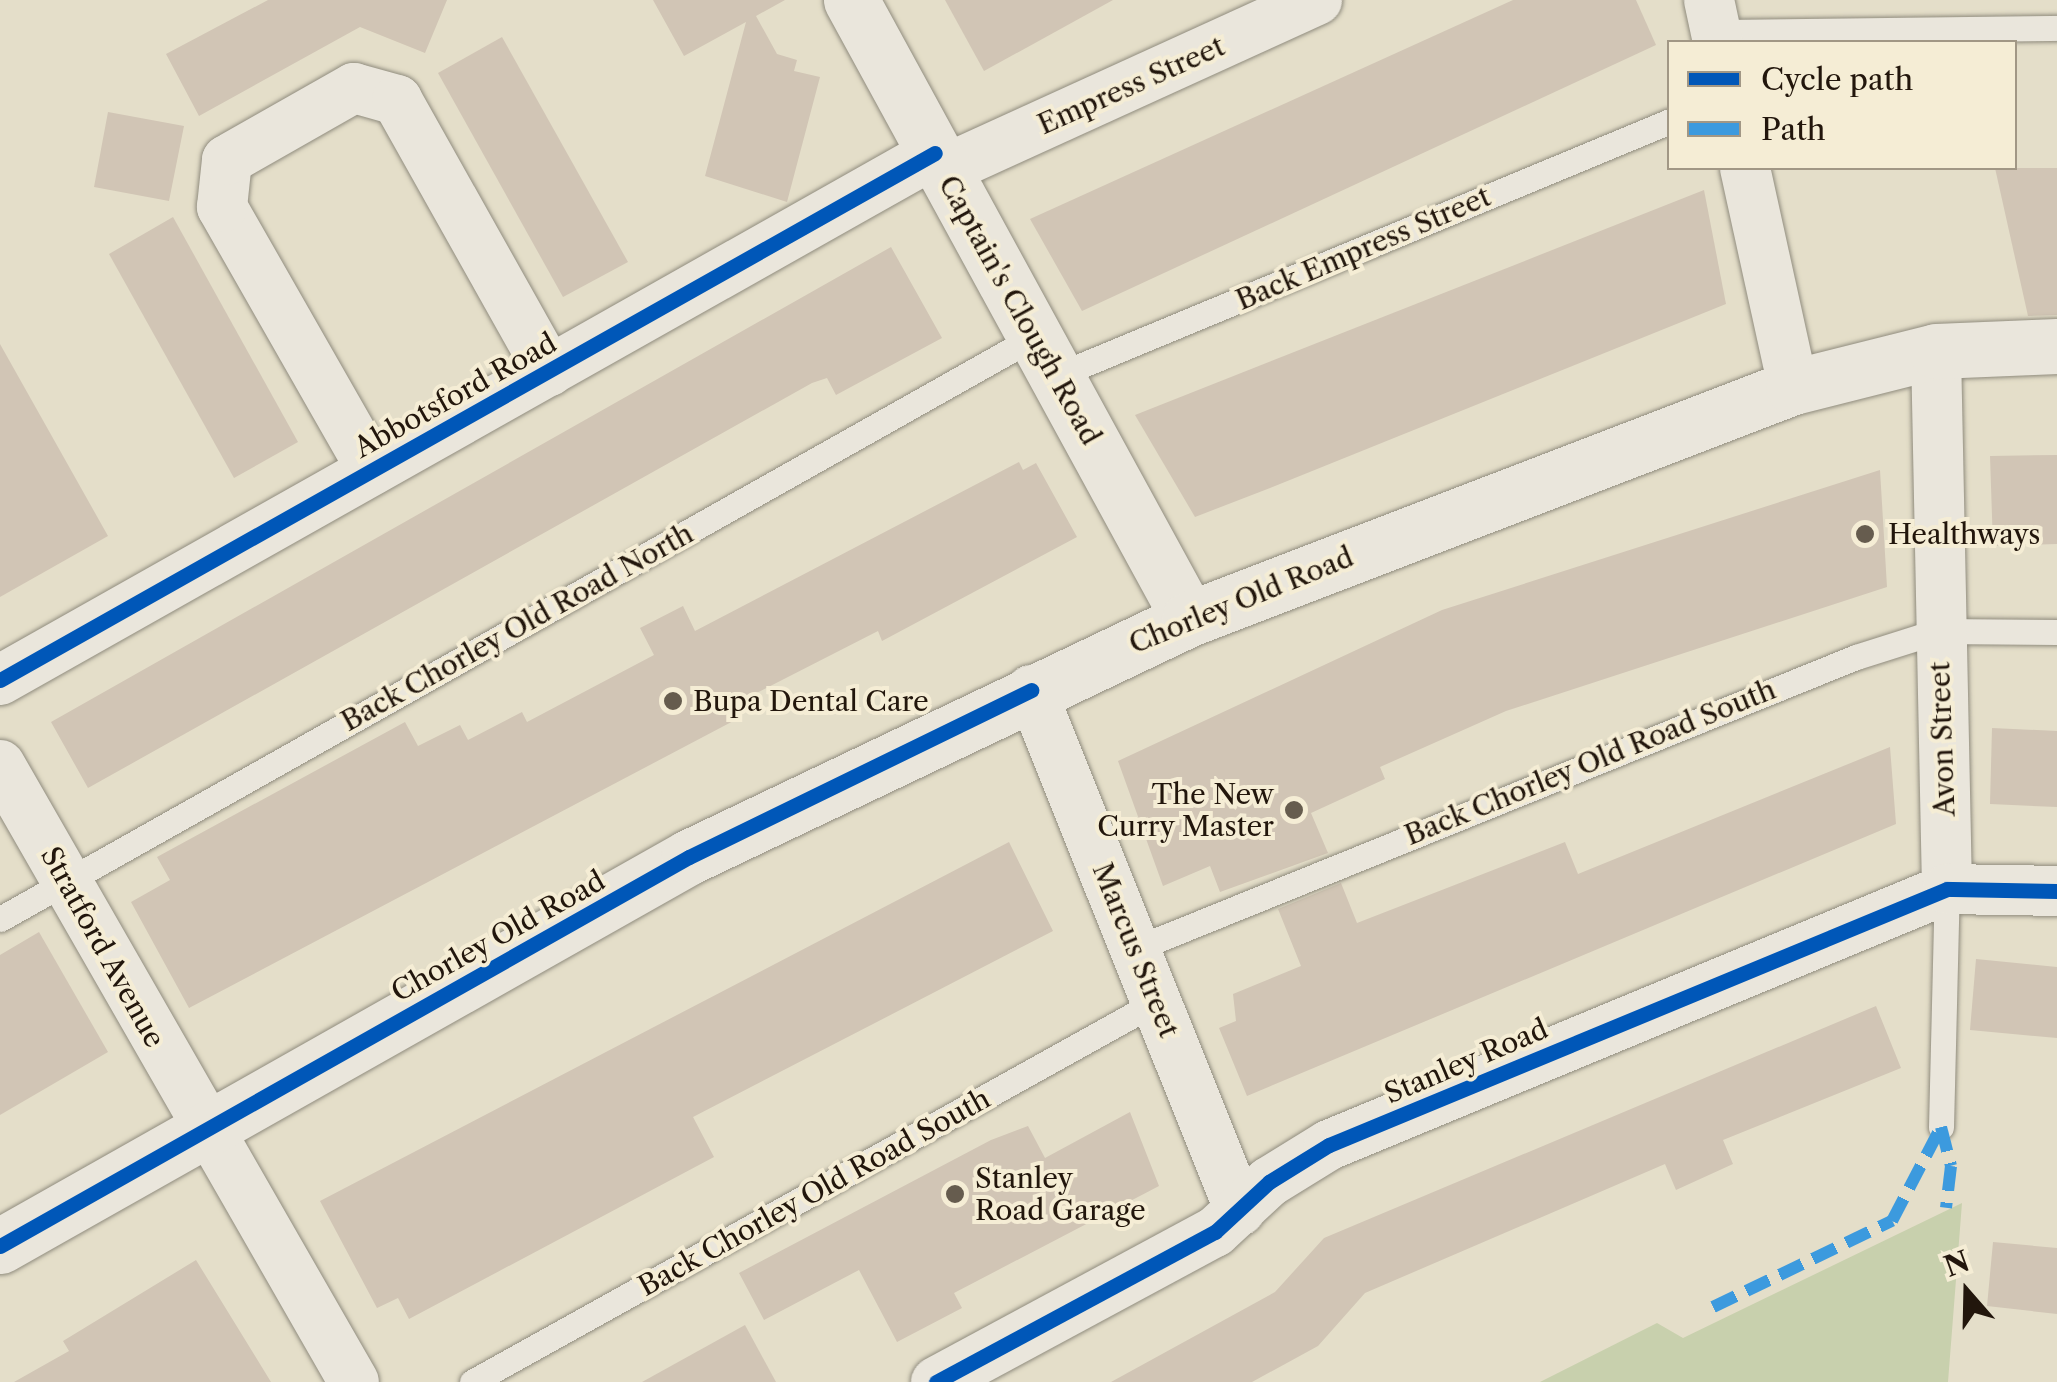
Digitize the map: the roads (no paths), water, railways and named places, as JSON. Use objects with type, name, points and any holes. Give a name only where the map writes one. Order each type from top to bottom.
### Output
[{"type":"main road","name":"Captain's Clough Road","points":[[851,0],[1189,619]]},
{"type":"main road","name":"Chorley Old Road","points":[[0,1246],[689,857],[1031,690],[1189,619],[1793,387],[1936,352],[2057,346]]},
{"type":"street","name":"Empress Street","points":[[939,161],[1317,0]]},
{"type":"street","points":[[372,470],[222,207],[227,160],[258,142],[354,88],[397,100],[549,370]]},
{"type":"street","name":"Abbotsford Road","points":[[0,680],[549,370],[939,161]]},
{"type":"street","points":[[1745,170],[1793,387]]},
{"type":"street","name":"Avon Street","points":[[1936,352],[1938,631],[1946,889]]},
{"type":"street","name":"Marcus Street","points":[[1031,690],[1240,1211]]},
{"type":"street","name":"Stratford Avenue","points":[[0,765],[205,1129],[354,1382]]},
{"type":"street","name":"Stanley Road","points":[[936,1382],[1240,1211],[1329,1145],[1946,889],[2057,890]]},
{"type":"lane","points":[[1714,25],[2057,28]]},
{"type":"lane","name":"Back Empress Street","points":[[1045,356],[1667,122]]},
{"type":"lane","name":"Back Chorley Old Road North","points":[[0,919],[1045,356]]},
{"type":"lane","name":"Back Chorley Old Road South","points":[[1135,949],[1518,788],[1938,631],[2057,632]]},
{"type":"lane","name":"Avon Street","points":[[1941,1127],[1946,889]]},
{"type":"lane","name":"Back Chorley Old Road South","points":[[472,1382],[1156,1002]]},
{"type":"place","name":"Healthways","points":[[1865,534]]},
{"type":"place","name":"Bupa Dental Care","points":[[673,701]]},
{"type":"place","name":"The New Curry Master","points":[[1294,810]]},
{"type":"place","name":"Stanley Road Garage","points":[[955,1194]]}]
